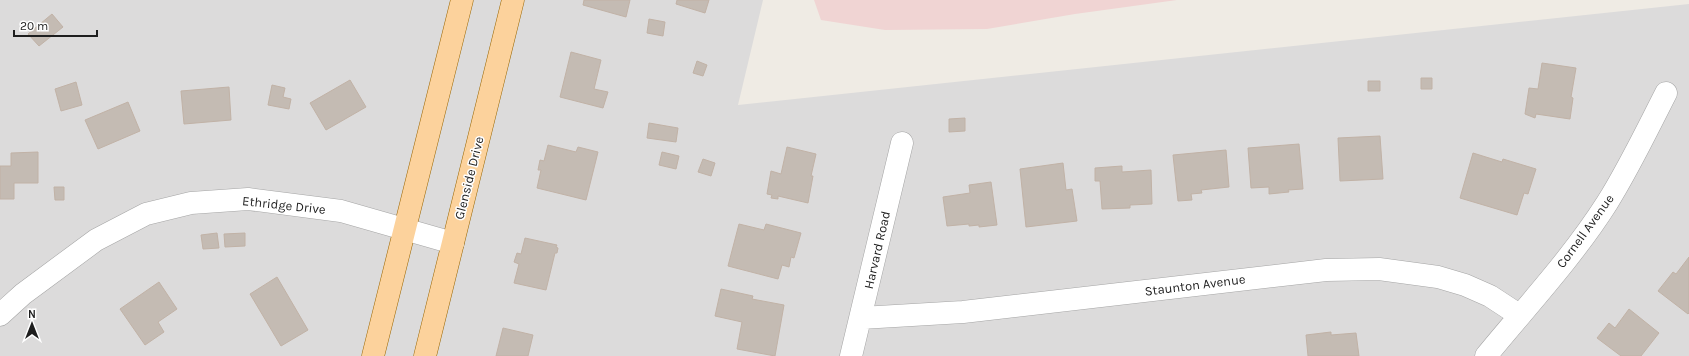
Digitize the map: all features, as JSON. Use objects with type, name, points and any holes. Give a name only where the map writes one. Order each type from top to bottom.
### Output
[{"type":"main road","points":[[373,356],[462,0]]},
{"type":"main road","name":"Glenside Drive","points":[[425,356],[513,0]]},
{"type":"street","name":"Cornell Avenue","points":[[1486,356],[1576,247],[1607,204],[1631,163],[1666,93]]},
{"type":"street","name":"Harvard Road","points":[[851,356],[902,143]]},
{"type":"street","name":"Ethridge Drive","points":[[0,315],[23,294],[96,240],[146,214],[191,203],[248,199],[341,211],[453,243]]},
{"type":"street","name":"Staunton Avenue","points":[[861,318],[963,312],[1326,270],[1379,269],[1438,277],[1465,285],[1490,296],[1519,315]]},
{"type":"shaded area","points":[[0,0],[763,0],[738,105],[1689,4],[1689,356],[0,356]]},
{"type":"shaded area","points":[[814,0],[1177,0],[1075,14],[987,29],[885,30],[821,20]]},
{"type":"building","points":[[584,0],[630,0],[626,17],[583,5]]},
{"type":"building","points":[[677,0],[709,0],[705,13],[676,4]]},
{"type":"building","points":[[52,14],[63,27],[39,46],[28,34]]},
{"type":"building","points":[[649,19],[665,22],[663,36],[647,33]]},
{"type":"building","points":[[571,52],[601,60],[594,89],[608,92],[603,108],[560,97]]},
{"type":"building","points":[[697,61],[707,65],[703,76],[693,73]]},
{"type":"building","points":[[1542,63],[1576,68],[1571,97],[1573,98],[1570,119],[1536,114],[1535,118],[1525,114],[1529,88],[1538,89]]},
{"type":"building","points":[[1421,78],[1432,78],[1432,89],[1421,89]]},
{"type":"building","points":[[350,80],[366,107],[326,130],[310,103]]},
{"type":"building","points":[[1368,81],[1380,81],[1380,91],[1368,91]]},
{"type":"building","points":[[76,82],[82,105],[61,111],[55,89]]},
{"type":"building","points":[[272,85],[285,88],[283,97],[291,99],[289,109],[268,105]]},
{"type":"building","points":[[229,87],[231,120],[184,124],[181,91]]},
{"type":"building","points":[[128,102],[140,131],[98,149],[85,120]]},
{"type":"building","points":[[965,118],[965,131],[949,132],[949,119]]},
{"type":"building","points":[[649,123],[678,128],[676,142],[647,138]]},
{"type":"building","points":[[1380,136],[1383,179],[1340,181],[1338,138]]},
{"type":"building","points":[[1299,144],[1303,189],[1269,194],[1269,187],[1251,188],[1248,148]]},
{"type":"building","points":[[548,145],[576,152],[578,147],[598,152],[586,200],[537,188],[541,170],[538,170],[540,160],[544,161]]},
{"type":"building","points":[[787,147],[816,154],[811,176],[813,176],[808,203],[778,196],[778,199],[771,198],[772,195],[767,194],[771,171],[781,174]]},
{"type":"building","points":[[1226,150],[1229,187],[1201,190],[1202,193],[1191,194],[1192,200],[1178,201],[1173,155]]},
{"type":"building","points":[[38,152],[38,183],[14,183],[14,199],[0,199],[0,166],[11,166],[11,153]]},
{"type":"building","points":[[662,152],[679,156],[676,169],[659,165]]},
{"type":"building","points":[[1473,153],[1502,162],[1503,159],[1536,169],[1528,194],[1524,193],[1517,215],[1460,198]]},
{"type":"building","points":[[703,159],[715,163],[711,176],[698,172]]},
{"type":"building","points":[[1063,163],[1066,190],[1072,189],[1077,221],[1026,227],[1020,169]]},
{"type":"building","points":[[1122,166],[1122,172],[1151,170],[1152,204],[1130,205],[1130,208],[1102,209],[1100,181],[1095,181],[1095,168]]},
{"type":"building","points":[[991,182],[997,225],[979,227],[979,225],[969,226],[969,224],[947,226],[943,197],[970,193],[969,185]]},
{"type":"building","points":[[54,187],[64,187],[64,200],[55,200]]},
{"type":"building","points":[[739,224],[764,230],[766,224],[801,233],[794,258],[791,257],[789,267],[782,265],[778,279],[728,266]]},
{"type":"building","points":[[217,233],[219,248],[203,249],[201,235]]},
{"type":"building","points":[[245,233],[245,246],[225,247],[224,234]]},
{"type":"building","points":[[525,238],[557,245],[557,253],[555,253],[546,290],[514,283],[519,264],[514,262],[517,253],[521,254]]},
{"type":"building","points":[[1689,257],[1688,314],[1658,291],[1673,272],[1676,274]]},
{"type":"building","points":[[277,277],[308,330],[281,346],[250,294]]},
{"type":"building","points":[[159,282],[177,309],[158,322],[164,332],[145,345],[120,309]]},
{"type":"building","points":[[721,289],[753,296],[752,299],[784,305],[775,356],[737,349],[742,322],[715,316]]},
{"type":"building","points":[[1629,309],[1659,333],[1641,356],[1621,356],[1597,338],[1609,323],[1615,328]]},
{"type":"building","points":[[503,328],[533,335],[528,356],[496,356]]},
{"type":"building","points":[[1331,332],[1331,335],[1356,333],[1359,356],[1308,356],[1306,335]]}]
